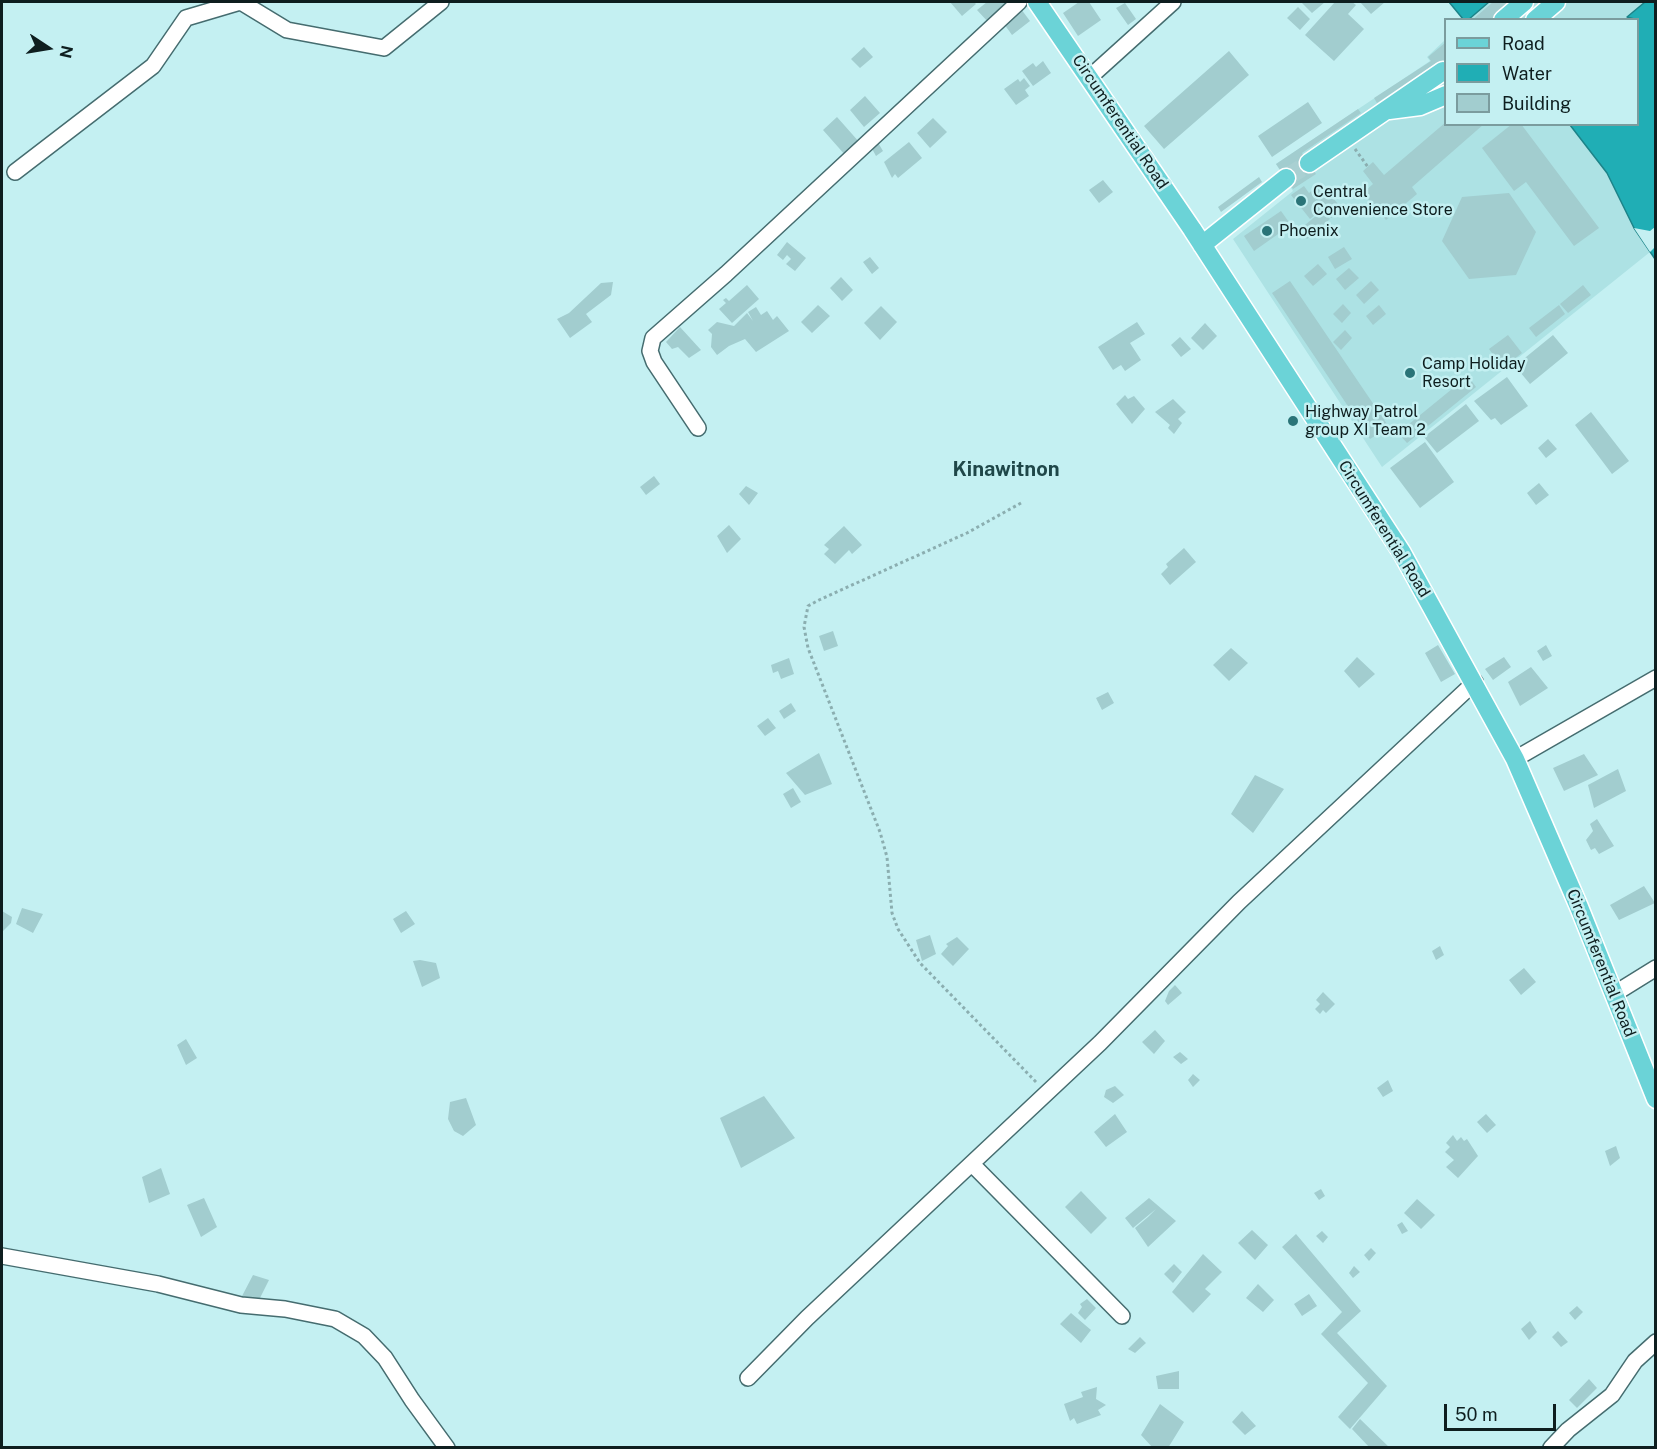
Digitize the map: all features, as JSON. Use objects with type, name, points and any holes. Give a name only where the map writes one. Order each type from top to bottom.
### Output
[{"type":"main road","name":"Circumferential Road","points":[[1037,2],[1202,245],[1402,553],[1475,682],[1515,759],[1656,1099]]},
{"type":"main road","points":[[1505,18],[1524,2]]},
{"type":"main road","points":[[1537,18],[1556,2]]},
{"type":"main road","points":[[1309,163],[1443,72]]},
{"type":"main road","points":[[1387,110],[1420,106],[1444,96]]},
{"type":"main road","points":[[1202,245],[1286,178]]},
{"type":"street","points":[[15,172],[153,66],[186,18],[241,2],[287,30],[384,48],[441,2]]},
{"type":"street","points":[[698,428],[654,362],[650,351],[653,338],[734,267],[1019,2]]},
{"type":"street","points":[[1090,77],[1173,2]]},
{"type":"street","points":[[1515,759],[1656,678]]},
{"type":"street","points":[[748,1378],[807,1318],[1046,1094],[1247,894],[1475,682]]},
{"type":"street","points":[[1614,994],[1656,968]]},
{"type":"street","points":[[972,1164],[1122,1316]]},
{"type":"street","points":[[2,1256],[158,1284],[241,1305],[335,1319],[364,1336],[385,1358],[447,1448]]},
{"type":"street","points":[[1551,1448],[1568,1430],[1612,1395],[1635,1361],[1656,1342]]},
{"type":"path","points":[[1021,503],[967,533],[808,606],[804,627],[808,648],[826,699],[880,832],[886,857],[892,913],[904,939],[920,963],[1017,1059],[1046,1094]]},
{"type":"shaded area","points":[[1489,2],[1645,2],[1628,18],[1470,18]]},
{"type":"shaded area","name":"Camp Holiday Resort","points":[[1444,41],[1444,126],[1571,126],[1607,173],[1634,228],[1650,252],[1382,467],[1233,239],[1293,191],[1276,164],[1430,61],[1427,57]]},
{"type":"water","points":[[1449,2],[1489,2],[1470,18],[1462,18]]},
{"type":"water","points":[[1645,2],[1655,2],[1655,259],[1634,228],[1607,173],[1571,126],[1639,126],[1639,18],[1627,17]]},
{"type":"pier","points":[[1655,227],[1655,247],[1650,252],[1634,228],[1650,231]]},
{"type":"building","points":[[950,2],[974,2],[976,4],[962,16]]},
{"type":"building","points":[[987,2],[1005,2],[1009,6],[989,23],[977,10]]},
{"type":"building","points":[[1079,2],[1089,2],[1101,20],[1078,36],[1063,13]]},
{"type":"building","points":[[1301,2],[1325,2],[1312,13]]},
{"type":"building","points":[[1335,2],[1352,2],[1356,5],[1348,14],[1364,29],[1334,61],[1305,35]]},
{"type":"building","points":[[1360,2],[1385,2],[1371,14]]},
{"type":"building","points":[[1493,2],[1510,2],[1492,18],[1474,18]]},
{"type":"building","points":[[1125,3],[1136,19],[1128,25],[1116,8]]},
{"type":"building","points":[[1018,5],[1030,21],[1012,35],[1002,21]]},
{"type":"building","points":[[1298,7],[1310,19],[1300,30],[1287,18]]},
{"type":"building","points":[[1444,44],[1444,72],[1436,63],[1377,103],[1374,98],[1431,61],[1428,57]]},
{"type":"building","points":[[864,47],[873,57],[860,68],[851,59]]},
{"type":"building","points":[[1229,51],[1249,75],[1164,149],[1144,126]]},
{"type":"building","points":[[1043,61],[1051,73],[1033,86],[1022,71],[1033,63],[1036,67]]},
{"type":"building","points":[[1024,78],[1030,86],[1025,90],[1029,96],[1016,105],[1004,89],[1018,79],[1020,82]]},
{"type":"building","points":[[865,96],[880,113],[864,127],[850,110]]},
{"type":"building","points":[[1308,102],[1322,123],[1272,157],[1258,136]]},
{"type":"building","points":[[1358,109],[1361,113],[1302,153],[1316,174],[1293,189],[1276,164]]},
{"type":"building","points":[[837,117],[860,143],[846,156],[823,130]]},
{"type":"building","points":[[933,118],[947,132],[930,148],[917,133]]},
{"type":"building","points":[[1444,124],[1444,126],[1482,126],[1412,187],[1417,194],[1386,220],[1363,193],[1373,184],[1363,171],[1373,162],[1384,175]]},
{"type":"building","points":[[1510,126],[1522,126],[1599,228],[1574,246],[1526,182],[1514,191],[1482,148]]},
{"type":"building","points":[[877,141],[883,151],[876,156],[870,145]]},
{"type":"building","points":[[909,142],[922,158],[898,178],[895,174],[892,178],[884,162]]},
{"type":"building","points":[[1259,177],[1262,182],[1221,212],[1218,207]]},
{"type":"building","points":[[1103,180],[1113,192],[1099,203],[1089,190]]},
{"type":"building","points":[[1321,183],[1342,209],[1331,218],[1312,195],[1322,209],[1310,219],[1291,195],[1304,186],[1309,193]]},
{"type":"building","points":[[1509,193],[1536,232],[1516,275],[1469,279],[1442,241],[1462,197]]},
{"type":"building","points":[[1323,210],[1330,219],[1307,239],[1299,230]]},
{"type":"building","name":"Phoenix","points":[[1281,211],[1291,225],[1254,251],[1244,236]]},
{"type":"building","points":[[787,242],[806,258],[795,271],[786,264],[791,259],[787,255],[783,260],[777,255]]},
{"type":"building","points":[[1344,247],[1352,259],[1335,269],[1328,257]]},
{"type":"building","points":[[870,257],[879,268],[872,274],[863,262]]},
{"type":"building","points":[[1318,264],[1327,274],[1313,286],[1304,276]]},
{"type":"building","points":[[1349,268],[1359,278],[1345,290],[1336,279]]},
{"type":"building","points":[[841,277],[853,290],[842,301],[830,288]]},
{"type":"building","points":[[1290,281],[1389,427],[1370,439],[1272,293]]},
{"type":"building","points":[[1371,281],[1379,290],[1364,304],[1356,295]]},
{"type":"building","points":[[613,282],[611,295],[586,314],[592,322],[570,338],[557,319],[569,313],[601,283]]},
{"type":"building","points":[[747,285],[759,299],[732,323],[719,309],[726,303],[723,300],[726,298],[729,301]]},
{"type":"building","points":[[1583,285],[1591,295],[1568,313],[1560,304]]},
{"type":"building","points":[[1343,304],[1351,313],[1342,323],[1333,314]]},
{"type":"building","points":[[818,305],[830,316],[812,333],[801,322]]},
{"type":"building","points":[[1379,305],[1386,314],[1373,325],[1366,316]]},
{"type":"building","points":[[1559,305],[1565,314],[1536,337],[1529,328]]},
{"type":"building","points":[[881,306],[897,322],[880,340],[864,323]]},
{"type":"building","points":[[756,307],[761,315],[767,311],[773,320],[777,316],[789,331],[756,352],[745,339],[729,346],[717,355],[711,347],[712,334],[708,330],[717,322],[734,326],[747,313],[753,321],[748,312]]},
{"type":"building","points":[[1137,322],[1145,334],[1130,343],[1141,360],[1125,371],[1121,365],[1113,370],[1098,347]]},
{"type":"building","points":[[1205,323],[1217,336],[1203,350],[1191,338]]},
{"type":"building","points":[[680,327],[701,350],[689,358],[678,347],[672,349],[666,342]]},
{"type":"building","points":[[1345,330],[1352,338],[1341,350],[1333,342]]},
{"type":"building","points":[[1508,335],[1522,353],[1503,368],[1489,349]]},
{"type":"building","points":[[1553,335],[1568,353],[1530,384],[1515,366]]},
{"type":"building","points":[[1180,337],[1191,349],[1181,357],[1171,345]]},
{"type":"building","points":[[1468,376],[1476,387],[1407,443],[1398,433]]},
{"type":"building","points":[[1507,377],[1528,406],[1501,425],[1495,418],[1491,420],[1474,401]]},
{"type":"building","points":[[1125,395],[1128,399],[1134,396],[1145,409],[1132,424],[1116,404]]},
{"type":"building","points":[[1173,399],[1186,412],[1178,419],[1182,423],[1174,434],[1168,428],[1170,425],[1155,412]]},
{"type":"building","points":[[1466,404],[1479,421],[1437,453],[1424,437]]},
{"type":"building","points":[[1591,412],[1629,461],[1612,474],[1575,425]]},
{"type":"building","points":[[1548,439],[1557,449],[1546,458],[1538,448]]},
{"type":"building","points":[[1425,442],[1454,482],[1420,508],[1390,468]]},
{"type":"building","points":[[654,476],[660,484],[646,495],[640,487]]},
{"type":"building","points":[[1539,483],[1549,495],[1536,505],[1527,493]]},
{"type":"building","points":[[746,486],[758,493],[749,505],[739,494]]},
{"type":"building","points":[[729,525],[741,539],[727,553],[717,536]]},
{"type":"building","points":[[844,526],[862,545],[852,554],[849,550],[835,564],[824,554],[829,549],[824,545]]},
{"type":"building","points":[[1184,548],[1196,562],[1170,585],[1161,574],[1168,567],[1166,564]]},
{"type":"building","points":[[833,631],[838,646],[824,651],[819,636]]},
{"type":"building","points":[[1438,645],[1455,674],[1441,682],[1425,653]]},
{"type":"building","points":[[1546,645],[1552,656],[1543,661],[1537,651]]},
{"type":"building","points":[[1231,648],[1248,663],[1229,681],[1213,665]]},
{"type":"building","points":[[1357,657],[1375,674],[1359,688],[1344,671]]},
{"type":"building","points":[[1504,657],[1511,667],[1493,680],[1485,669]]},
{"type":"building","points":[[789,658],[794,674],[781,679],[778,671],[773,673],[771,665]]},
{"type":"building","points":[[1531,667],[1548,688],[1520,706],[1508,682]]},
{"type":"building","points":[[1108,692],[1114,703],[1102,710],[1096,698]]},
{"type":"building","points":[[791,703],[796,711],[784,719],[779,711]]},
{"type":"building","points":[[768,718],[776,728],[765,736],[757,726]]},
{"type":"building","points":[[819,753],[832,784],[805,795],[786,773]]},
{"type":"building","points":[[1584,754],[1598,775],[1564,791],[1553,768]]},
{"type":"building","points":[[1618,769],[1626,791],[1594,808],[1588,785]]},
{"type":"building","points":[[1255,775],[1284,789],[1253,833],[1231,814]]},
{"type":"building","points":[[793,788],[801,802],[791,808],[783,794]]},
{"type":"building","points":[[1597,819],[1614,846],[1599,854],[1595,848],[1591,850],[1586,840],[1593,831],[1590,824]]},
{"type":"building","points":[[1644,886],[1655,903],[1619,920],[1610,905]]},
{"type":"building","points":[[22,908],[43,914],[33,933],[16,924]]},
{"type":"building","points":[[2,911],[12,917],[11,923],[2,932]]},
{"type":"building","points":[[406,911],[415,924],[401,933],[393,919]]},
{"type":"building","points":[[930,935],[936,954],[922,961],[916,940]]},
{"type":"building","points":[[957,937],[969,949],[953,966],[941,954],[948,946],[946,944]]},
{"type":"building","points":[[1440,946],[1444,955],[1436,960],[1432,951]]},
{"type":"building","points":[[413,961],[436,963],[440,978],[422,987]]},
{"type":"building","points":[[1524,968],[1536,982],[1521,995],[1509,980]]},
{"type":"building","points":[[1175,985],[1182,993],[1168,1005],[1165,1001],[1169,991]]},
{"type":"building","points":[[1323,992],[1335,1004],[1326,1013],[1323,1010],[1320,1014],[1315,1009],[1320,1004],[1316,1000]]},
{"type":"building","points":[[1155,1030],[1165,1041],[1154,1054],[1142,1042]]},
{"type":"building","points":[[186,1039],[197,1058],[186,1065],[177,1045]]},
{"type":"building","points":[[1180,1052],[1188,1059],[1181,1064],[1173,1057]]},
{"type":"building","points":[[1193,1074],[1200,1080],[1193,1087],[1188,1080]]},
{"type":"building","points":[[1388,1080],[1393,1091],[1383,1097],[1377,1088]]},
{"type":"building","points":[[1115,1086],[1124,1095],[1113,1103],[1104,1097],[1106,1090]]},
{"type":"building","points":[[764,1096],[795,1138],[741,1168],[720,1118]]},
{"type":"building","points":[[466,1098],[476,1125],[463,1136],[454,1131],[448,1119],[450,1102]]},
{"type":"building","points":[[1115,1114],[1127,1132],[1106,1147],[1094,1132]]},
{"type":"building","points":[[1486,1114],[1496,1125],[1487,1133],[1477,1122]]},
{"type":"building","points":[[1453,1135],[1457,1141],[1461,1137],[1464,1141],[1467,1139],[1478,1156],[1458,1178],[1446,1167],[1454,1160],[1445,1152],[1450,1147],[1446,1143]]},
{"type":"building","points":[[1616,1146],[1620,1158],[1610,1166],[1605,1151]]},
{"type":"building","points":[[161,1168],[170,1194],[149,1203],[142,1177]]},
{"type":"building","points":[[1321,1189],[1325,1196],[1319,1200],[1314,1193]]},
{"type":"building","points":[[1081,1191],[1107,1218],[1091,1234],[1065,1207]]},
{"type":"building","points":[[204,1198],[217,1227],[201,1237],[187,1205]]},
{"type":"building","points":[[1149,1198],[1176,1221],[1148,1247],[1135,1228],[1156,1209],[1133,1228],[1125,1218]]},
{"type":"building","points":[[1417,1199],[1435,1215],[1421,1229],[1404,1213]]},
{"type":"building","points":[[1402,1222],[1408,1231],[1402,1234],[1397,1225]]},
{"type":"building","points":[[1252,1230],[1268,1245],[1255,1260],[1238,1243]]},
{"type":"building","points":[[1322,1231],[1328,1237],[1323,1243],[1316,1236]]},
{"type":"building","points":[[1296,1234],[1361,1311],[1337,1333],[1387,1386],[1350,1429],[1338,1417],[1368,1383],[1321,1334],[1342,1312],[1282,1247]]},
{"type":"building","points":[[1371,1248],[1376,1253],[1369,1261],[1364,1255]]},
{"type":"building","points":[[1203,1254],[1222,1272],[1205,1289],[1211,1294],[1193,1313],[1172,1292]]},
{"type":"building","points":[[1174,1264],[1182,1272],[1173,1283],[1164,1274]]},
{"type":"building","points":[[1354,1266],[1360,1272],[1353,1278],[1349,1273]]},
{"type":"building","points":[[253,1275],[269,1280],[257,1304],[241,1298]]},
{"type":"building","points":[[1258,1284],[1274,1300],[1263,1312],[1246,1298]]},
{"type":"building","points":[[1309,1294],[1317,1306],[1302,1316],[1294,1304]]},
{"type":"building","points":[[1087,1299],[1096,1308],[1085,1320],[1078,1313],[1082,1307],[1080,1304]]},
{"type":"building","points":[[1577,1306],[1583,1312],[1575,1320],[1569,1313]]},
{"type":"building","points":[[1071,1313],[1091,1330],[1081,1343],[1060,1324]]},
{"type":"building","points":[[1530,1321],[1537,1332],[1529,1340],[1521,1329]]},
{"type":"building","points":[[1558,1331],[1568,1342],[1561,1347],[1552,1337]]},
{"type":"building","points":[[1140,1337],[1146,1343],[1135,1353],[1128,1349]]},
{"type":"building","points":[[1179,1371],[1179,1389],[1158,1389],[1156,1376]]},
{"type":"building","points":[[1589,1379],[1597,1388],[1577,1408],[1569,1400]]},
{"type":"building","points":[[1097,1387],[1096,1399],[1106,1405],[1098,1410],[1101,1415],[1077,1424],[1074,1418],[1070,1421],[1064,1404],[1083,1397],[1081,1392]]},
{"type":"building","points":[[1160,1404],[1184,1422],[1168,1448],[1153,1448],[1141,1435]]},
{"type":"building","points":[[1242,1411],[1256,1426],[1245,1435],[1232,1422]]},
{"type":"building","points":[[1360,1419],[1390,1448],[1370,1448],[1352,1429]]},
{"type":"tunnel","points":[[1286,178],[1309,163]]},
{"type":"place","name":"Central Convenience Store","points":[[1301,201]]},
{"type":"place","name":"Phoenix","points":[[1267,231]]},
{"type":"place","name":"Camp Holiday Resort","points":[[1410,373]]},
{"type":"place","name":"Highway Patrol group XI Team 2","points":[[1293,421]]},
{"type":"district","name":"Kinawitnon","points":[[1006,470]]}]
